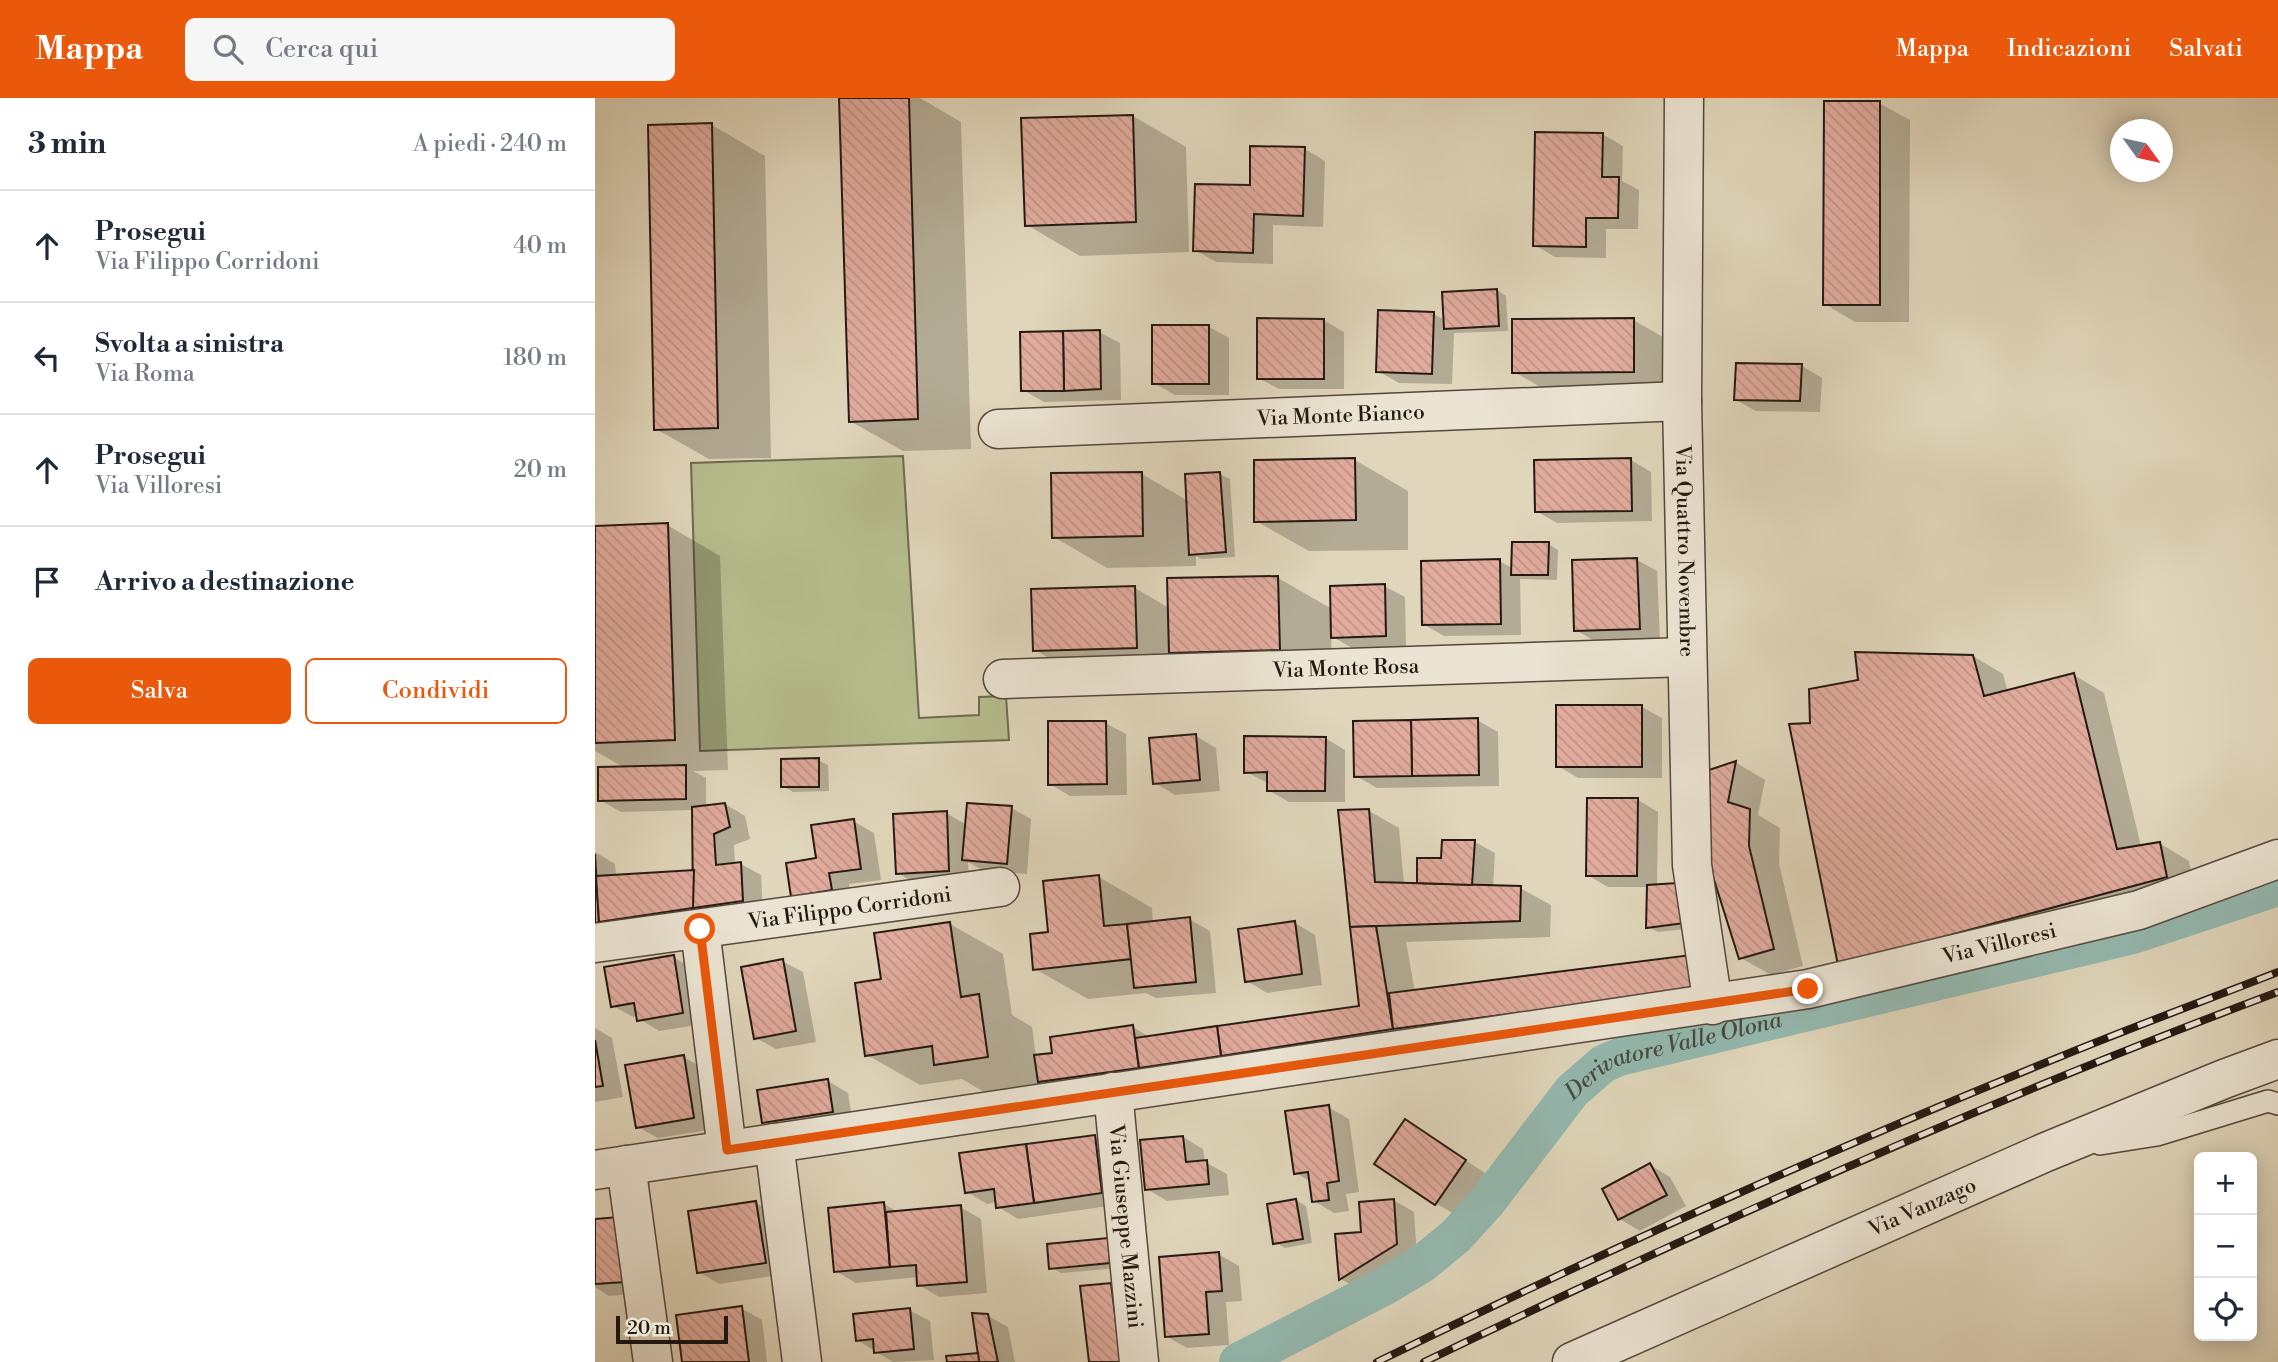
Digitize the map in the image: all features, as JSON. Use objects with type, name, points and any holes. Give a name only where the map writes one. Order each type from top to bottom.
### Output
[{"type":"street","name":"Via Quattro Novembre","points":[[1684,98],[1682,401],[1692,865],[1713,1004]]},
{"type":"street","name":"Via Monte Bianco","points":[[998,429],[1682,401]]},
{"type":"street","name":"Via Monte Rosa","points":[[1003,679],[1687,657]]},
{"type":"street","name":"Via Villoresi","points":[[610,1167],[1808,989],[2139,910],[2278,859]]},
{"type":"street","name":"Via Filippo Corridoni","points":[[595,943],[1000,887]]},
{"type":"street","points":[[700,929],[727,1150]]},
{"type":"street","name":"Via Vanzago","points":[[1572,1362],[2046,1152],[2278,1059]]},
{"type":"street","name":"Via Giuseppe Mazzini","points":[[1113,1092],[1139,1362]]},
{"type":"street","points":[[774,1143],[802,1362]]},
{"type":"street","points":[[610,1167],[653,1362]]},
{"type":"lane","points":[[2046,1152],[2157,1135],[2269,1101],[2278,1104]]},
{"type":"green space","points":[[903,456],[919,718],[979,715],[979,697],[1006,696],[1009,740],[700,751],[691,463]]},
{"type":"building","points":[[839,98],[909,98],[918,419],[849,422]]},
{"type":"building","points":[[1824,101],[1880,101],[1880,305],[1823,305]]},
{"type":"building","points":[[1133,115],[1136,222],[1025,226],[1021,118]]},
{"type":"building","points":[[712,123],[718,428],[654,430],[648,125]]},
{"type":"building","points":[[1535,132],[1603,133],[1602,177],[1619,177],[1618,218],[1586,218],[1586,247],[1533,246]]},
{"type":"building","points":[[1250,146],[1305,147],[1303,216],[1254,214],[1253,253],[1193,251],[1195,184],[1250,185]]},
{"type":"building","points":[[1497,289],[1499,326],[1444,329],[1442,292]]},
{"type":"building","points":[[1378,310],[1434,312],[1432,374],[1376,372]]},
{"type":"building","points":[[1257,318],[1324,319],[1324,379],[1257,379]]},
{"type":"building","points":[[1634,318],[1634,372],[1512,373],[1512,319]]},
{"type":"building","points":[[1152,325],[1209,325],[1209,384],[1152,384]]},
{"type":"building","points":[[1100,330],[1101,389],[1064,391],[1063,331]]},
{"type":"building","points":[[1063,331],[1064,391],[1021,391],[1020,332]]},
{"type":"building","points":[[1736,363],[1802,364],[1800,401],[1734,400]]},
{"type":"building","points":[[1355,458],[1356,520],[1254,522],[1254,460]]},
{"type":"building","points":[[1631,458],[1632,511],[1535,512],[1534,460]]},
{"type":"building","points":[[1142,472],[1143,536],[1052,538],[1051,473]]},
{"type":"building","points":[[1220,472],[1226,552],[1189,555],[1185,474]]},
{"type":"building","points":[[668,523],[675,740],[595,743],[595,526]]},
{"type":"building","points":[[1512,542],[1549,542],[1548,575],[1511,575]]},
{"type":"building","points":[[1637,558],[1640,629],[1574,631],[1572,560]]},
{"type":"building","points":[[1500,559],[1501,624],[1422,625],[1421,561]]},
{"type":"building","points":[[1278,576],[1280,650],[1169,653],[1167,578]]},
{"type":"building","points":[[1385,584],[1386,636],[1331,638],[1330,586]]},
{"type":"building","points":[[1135,586],[1137,648],[1033,651],[1031,589]]},
{"type":"building","points":[[1855,652],[1973,655],[1984,696],[2074,673],[2117,849],[2160,842],[2167,877],[1838,965],[1789,724],[1810,723],[1809,689],[1858,680]]},
{"type":"building","points":[[1556,705],[1642,705],[1642,767],[1556,767]]},
{"type":"building","points":[[1478,718],[1479,775],[1412,776],[1411,720]]},
{"type":"building","points":[[1411,720],[1412,776],[1354,777],[1353,721]]},
{"type":"building","points":[[1048,721],[1106,721],[1107,784],[1048,785]]},
{"type":"building","points":[[1196,734],[1200,780],[1153,784],[1149,738]]},
{"type":"building","points":[[1244,736],[1326,737],[1325,791],[1267,791],[1267,772],[1244,773]]},
{"type":"building","points":[[819,758],[819,787],[781,787],[781,759]]},
{"type":"building","points":[[1736,761],[1728,802],[1750,809],[1749,846],[1774,949],[1739,959],[1710,867],[1709,770]]},
{"type":"building","points":[[686,765],[686,799],[598,801],[598,767]]},
{"type":"building","points":[[1587,798],[1638,798],[1637,876],[1586,876]]},
{"type":"building","points":[[725,803],[730,827],[714,834],[716,865],[741,862],[743,901],[693,908],[692,807]]},
{"type":"building","points":[[967,803],[1012,806],[1007,864],[962,860]]},
{"type":"building","points":[[1369,809],[1375,882],[1521,886],[1520,921],[1350,927],[1338,810]]},
{"type":"building","points":[[947,811],[949,871],[896,874],[893,814]]},
{"type":"building","points":[[854,819],[861,869],[829,873],[832,890],[791,897],[786,863],[816,858],[811,825]]},
{"type":"building","points":[[1442,840],[1475,840],[1472,885],[1417,883],[1417,858],[1441,858]]},
{"type":"building","points":[[595,854],[599,922],[595,923]]},
{"type":"building","points":[[694,870],[693,908],[599,922],[596,876]]},
{"type":"building","points":[[1099,875],[1104,926],[1127,924],[1131,959],[1033,970],[1030,934],[1048,932],[1043,881]]},
{"type":"building","points":[[1677,883],[1685,923],[1646,928],[1647,885]]},
{"type":"building","points":[[1190,917],[1196,982],[1134,988],[1127,924]]},
{"type":"building","points":[[1295,921],[1302,974],[1245,982],[1238,929]]},
{"type":"building","points":[[950,922],[961,997],[979,994],[988,1057],[934,1065],[932,1046],[865,1056],[855,983],[881,979],[874,933]]},
{"type":"building","points":[[1376,926],[1393,1029],[1221,1056],[1217,1026],[1359,1006],[1350,927]]},
{"type":"building","points":[[674,955],[683,1013],[637,1021],[634,1003],[611,1007],[604,967]]},
{"type":"building","points":[[1691,955],[1696,990],[1393,1029],[1389,993]]},
{"type":"building","points":[[783,959],[796,1031],[754,1039],[741,967]]},
{"type":"building","points":[[1133,1025],[1139,1068],[1038,1082],[1034,1055],[1052,1053],[1050,1037]]},
{"type":"building","points":[[1217,1026],[1221,1056],[1139,1068],[1135,1038]]},
{"type":"building","points":[[595,1040],[603,1086],[595,1087]]},
{"type":"building","points":[[684,1055],[694,1118],[636,1128],[625,1065]]},
{"type":"building","points":[[828,1079],[833,1112],[762,1123],[757,1090]]},
{"type":"building","points":[[1329,1105],[1339,1181],[1327,1183],[1329,1200],[1312,1202],[1308,1172],[1294,1174],[1285,1111]]},
{"type":"building","points":[[1405,1119],[1466,1160],[1435,1205],[1374,1164]]},
{"type":"building","points":[[1095,1135],[1102,1193],[1034,1203],[1026,1144]]},
{"type":"building","points":[[1183,1136],[1186,1162],[1207,1160],[1209,1184],[1145,1190],[1140,1140]]},
{"type":"building","points":[[1026,1144],[1034,1203],[996,1208],[994,1189],[965,1193],[959,1153]]},
{"type":"building","points":[[1650,1163],[1667,1195],[1618,1220],[1602,1189]]},
{"type":"building","points":[[1296,1199],[1303,1239],[1273,1244],[1267,1204]]},
{"type":"building","points":[[1394,1199],[1397,1244],[1339,1280],[1335,1234],[1361,1232],[1359,1202]]},
{"type":"building","points":[[756,1201],[766,1263],[697,1273],[688,1211]]},
{"type":"building","points":[[884,1202],[890,1267],[834,1272],[828,1208]]},
{"type":"building","points":[[961,1205],[967,1282],[917,1286],[916,1265],[890,1267],[886,1212]]},
{"type":"building","points":[[619,1217],[625,1282],[595,1284],[595,1219]]},
{"type":"building","points":[[1108,1238],[1110,1263],[1049,1269],[1047,1244]]},
{"type":"building","points":[[1219,1252],[1222,1291],[1206,1292],[1209,1334],[1165,1337],[1159,1257]]},
{"type":"building","points":[[1111,1283],[1121,1362],[1089,1362],[1080,1286]]},
{"type":"building","points":[[742,1306],[749,1362],[682,1362],[676,1315]]},
{"type":"building","points":[[910,1308],[914,1349],[874,1353],[873,1339],[856,1341],[853,1314]]},
{"type":"building","points":[[972,1313],[988,1314],[998,1362],[979,1362]]},
{"type":"building","points":[[978,1353],[979,1362],[947,1362],[946,1356]]},
{"type":"waterway","name":"Derivatore Valle Olona","points":[[1238,1362],[1422,1264],[1456,1236],[1487,1202],[1572,1091],[1603,1064],[1619,1057],[2133,935],[2278,887]]},
{"type":"railway","points":[[1377,1362],[1630,1242],[1800,1166],[2057,1058],[2278,972]]},
{"type":"railway","points":[[1424,1362],[1847,1167],[2169,1033],[2278,992]]},
{"type":"route","points":[[700,929],[727,1150],[1808,989]]}]
